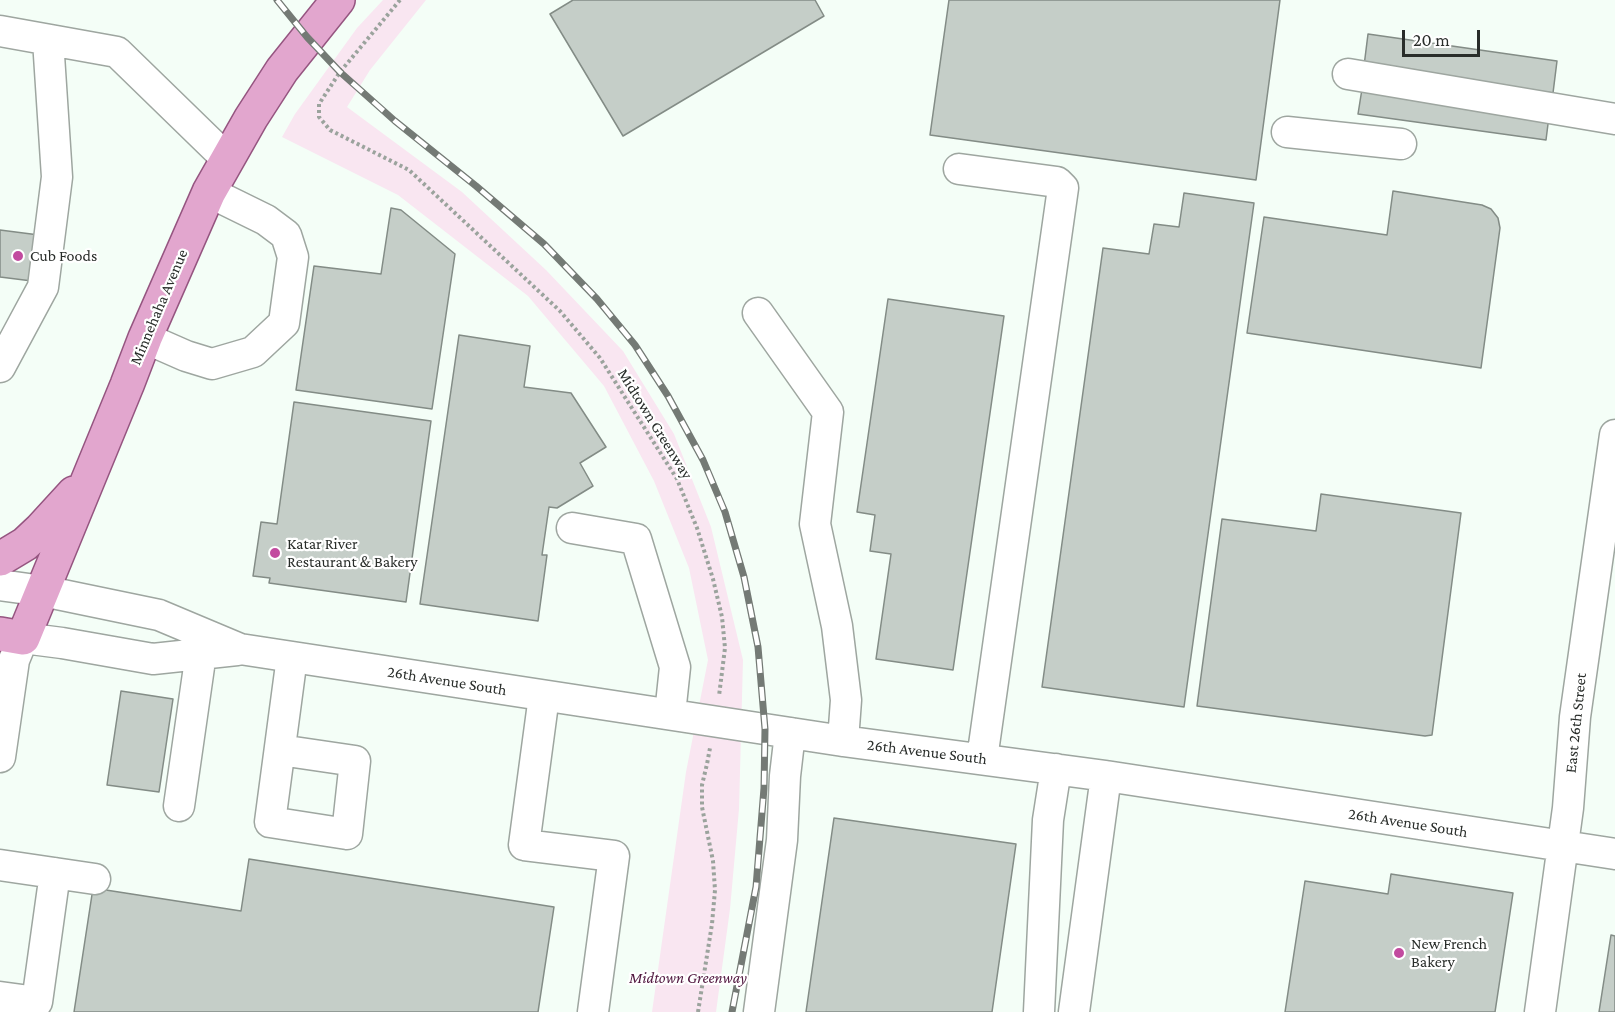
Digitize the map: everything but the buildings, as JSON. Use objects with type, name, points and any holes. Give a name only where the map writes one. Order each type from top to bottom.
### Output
[{"type":"main road","name":"Minnehaha Avenue","points":[[11,636],[43,591],[145,338],[209,192],[251,118],[282,70],[338,0]]},
{"type":"main road","points":[[0,559],[25,544],[89,476]]},
{"type":"street","points":[[0,31],[117,52],[227,159]]},
{"type":"street","points":[[0,367],[44,287],[57,177],[48,40]]},
{"type":"street","points":[[1348,74],[1615,119]]},
{"type":"street","points":[[1287,132],[1401,144]]},
{"type":"street","points":[[959,169],[1057,182],[1063,188],[982,759]]},
{"type":"street","points":[[145,338],[186,356],[212,364],[253,352],[284,323],[293,256],[286,235],[266,220],[209,192]]},
{"type":"street","points":[[758,313],[828,412],[815,524],[838,636],[846,700],[843,741]]},
{"type":"street","name":"East 26th Street","points":[[1540,1012],[1568,808],[1575,717],[1604,602],[1615,435]]},
{"type":"street","points":[[572,528],[636,539],[675,667],[670,714]]},
{"type":"street","name":"26th Avenue South","points":[[0,585],[43,591],[159,615],[240,649],[714,722],[1106,777],[1615,854]]},
{"type":"street","points":[[0,757],[14,660],[11,636]]},
{"type":"street","name":"26th Avenue South","points":[[11,636],[153,659],[240,649]]},
{"type":"street","points":[[179,806],[201,653]]},
{"type":"street","points":[[279,750],[292,657]]},
{"type":"street","points":[[544,696],[524,845],[614,856],[593,1012]]},
{"type":"street","points":[[759,1012],[782,840],[790,733]]},
{"type":"street","points":[[1039,1012],[1048,820],[1056,770]]},
{"type":"street","points":[[1074,1012],[1106,777]]},
{"type":"street","points":[[0,865],[95,879]]},
{"type":"street","points":[[0,997],[37,1002],[55,873]]},
{"type":"path","name":"Midtown Greenway","points":[[400,0],[340,72],[319,104],[319,117],[330,130],[409,170],[560,311],[606,367],[677,479],[714,579],[722,616],[725,648],[702,785],[702,807],[713,861],[715,890],[698,1012]]},
{"type":"green space","name":"Midtown Greenway","points":[[383,0],[426,0],[370,70],[347,107],[462,192],[546,270],[623,351],[674,434],[711,527],[743,660],[739,809],[730,909],[716,1012],[652,1012],[686,772],[708,660],[689,568],[654,481],[604,386],[528,296],[398,195],[282,137],[295,114],[357,28]]},
{"type":"railway","points":[[277,0],[340,72],[395,121],[544,244],[597,299],[635,345],[668,396],[703,460],[725,512],[744,577],[758,647],[765,729],[764,788],[756,887],[732,1012]]},
{"type":"place","name":"Cub Foods","points":[[18,256]]},
{"type":"place","name":"Katar River Restaurant & Bakery","points":[[275,553]]},
{"type":"place","name":"New French Bakery","points":[[1399,953]]}]
